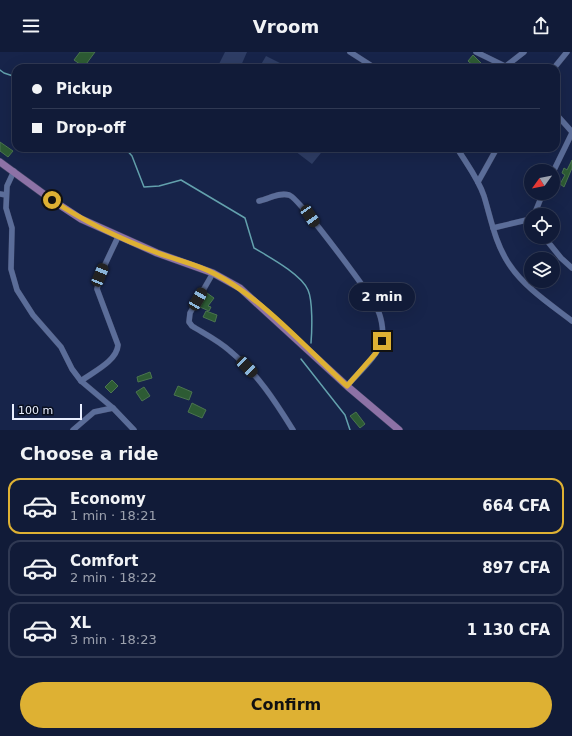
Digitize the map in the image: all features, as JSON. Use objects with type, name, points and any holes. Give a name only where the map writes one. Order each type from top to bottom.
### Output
[{"type":"main road","points":[[0,162],[80,219],[157,253],[213,273],[240,288],[347,386],[399,430]]},
{"type":"street","points":[[350,52],[369,64]]},
{"type":"street","points":[[476,52],[502,64]]},
{"type":"street","points":[[511,64],[524,52]]},
{"type":"street","points":[[557,64],[567,52]]},
{"type":"street","points":[[557,164],[572,132],[560,118]]},
{"type":"street","points":[[459,152],[478,182],[500,248],[509,265],[534,291],[572,320]]},
{"type":"street","points":[[478,182],[496,152]]},
{"type":"street","points":[[14,172],[3,194],[12,228],[11,269],[17,290],[33,315],[61,347],[72,369],[81,381],[113,408],[134,430]]},
{"type":"street","points":[[259,201],[278,195],[289,195],[294,198],[310,216],[376,305],[382,327],[382,341],[376,353],[347,386]]},
{"type":"street","points":[[493,228],[524,220]]},
{"type":"street","points":[[81,381],[114,356],[117,349],[118,345],[97,289],[101,270],[118,237]]},
{"type":"street","points":[[550,244],[561,258],[572,268]]},
{"type":"street","points":[[213,273],[190,313],[189,322],[192,326],[231,351],[270,394],[293,430]]},
{"type":"street","points":[[73,430],[94,412],[113,408]]},
{"type":"shaded area","points":[[225,52],[247,52],[242,64],[219,64]]},
{"type":"shaded area","points":[[266,56],[282,64],[261,64]]},
{"type":"shaded area","points":[[296,152],[322,152],[312,164]]},
{"type":"building","points":[[80,52],[95,52],[86,64],[80,64],[74,60]]},
{"type":"building","points":[[473,55],[481,63],[471,64],[468,61]]},
{"type":"building","points":[[0,142],[12,150],[12,152],[8,157],[0,151]]},
{"type":"building","points":[[572,160],[572,168],[564,187],[560,184],[565,175],[562,173],[564,168],[567,170]]},
{"type":"building","points":[[207,293],[214,298],[208,306],[211,307],[209,311],[200,307]]},
{"type":"building","points":[[206,311],[217,315],[215,322],[203,317]]},
{"type":"building","points":[[150,372],[152,378],[138,382],[137,377]]},
{"type":"building","points":[[112,380],[118,386],[111,393],[105,387]]},
{"type":"building","points":[[178,386],[192,392],[189,400],[174,395]]},
{"type":"building","points":[[144,387],[150,396],[142,401],[136,392]]},
{"type":"building","points":[[192,403],[206,410],[202,418],[188,412]]},
{"type":"building","points":[[356,412],[365,424],[360,428],[350,416]]},
{"type":"waterway","points":[[0,70],[12,76]]},
{"type":"waterway","points":[[128,152],[132,156],[144,187],[159,186],[181,180],[245,218],[254,248],[292,272],[299,278],[308,290],[310,295],[312,324],[311,343]]},
{"type":"waterway","points":[[301,359],[345,415],[350,430]]},
{"type":"route","points":[[52,200],[80,219],[118,237],[213,273],[240,288],[347,386],[376,353],[382,341]]}]
